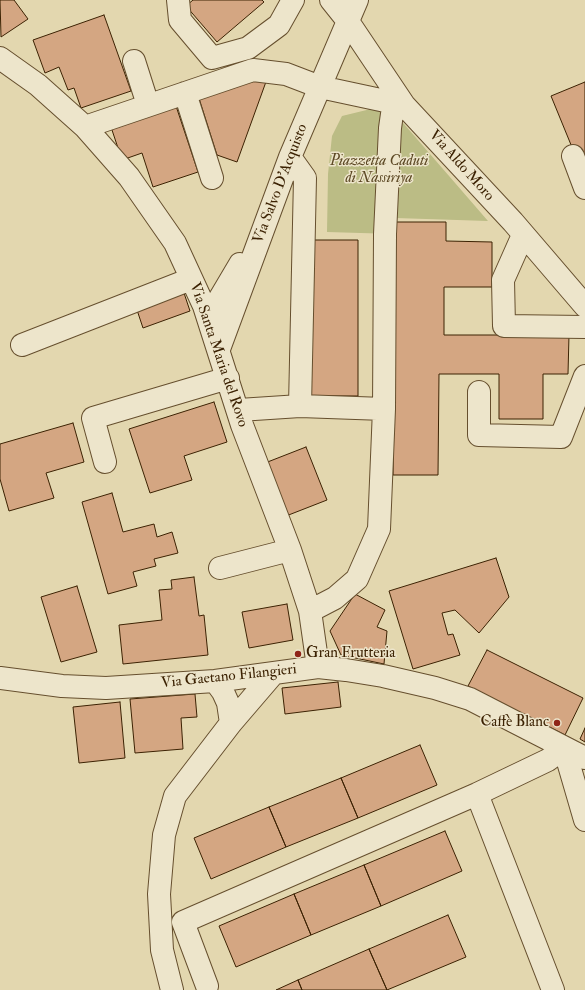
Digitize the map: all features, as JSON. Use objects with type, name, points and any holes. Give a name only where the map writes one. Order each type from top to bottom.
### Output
[{"type":"street","points":[[178,0],[180,20],[212,58],[248,48],[279,25],[293,0]]},
{"type":"street","name":"Via Aldo Moro","points":[[331,0],[349,10],[404,105],[523,235],[585,306]]},
{"type":"street","name":"Via Salvo D'Acquisto","points":[[219,349],[290,158],[320,88],[349,10],[357,0]]},
{"type":"street","name":"Via Santa Maria del Rovo","points":[[0,58],[38,85],[85,127],[128,177],[157,214],[176,243],[208,318],[257,466],[290,550],[310,611],[318,667]]},
{"type":"street","points":[[134,61],[148,106]]},
{"type":"street","points":[[85,127],[253,70],[286,74],[320,88],[404,105]]},
{"type":"street","points":[[185,93],[212,178]]},
{"type":"street","points":[[310,611],[335,598],[357,579],[378,529],[384,409],[385,234],[390,128],[392,114],[404,105]]},
{"type":"street","points":[[573,156],[585,188]]},
{"type":"street","points":[[290,158],[305,178],[300,406]]},
{"type":"street","points":[[208,318],[269,215]]},
{"type":"street","points":[[523,235],[503,280],[504,326],[585,327]]},
{"type":"street","points":[[22,345],[191,279]]},
{"type":"street","points":[[478,392],[479,435],[561,438],[585,376]]},
{"type":"street","points":[[105,462],[93,418],[228,378]]},
{"type":"street","points":[[238,410],[300,406],[384,409]]},
{"type":"street","points":[[220,568],[290,550]]},
{"type":"street","name":"Via Gaetano Filangieri","points":[[0,678],[62,686],[106,688],[214,682],[318,667],[383,676],[449,692],[470,699],[585,758]]},
{"type":"street","points":[[172,990],[162,950],[159,894],[164,835],[175,796],[231,723],[273,674]]},
{"type":"street","points":[[214,682],[223,692],[228,703],[231,723]]},
{"type":"street","points":[[207,986],[183,922],[477,794],[548,760],[564,748],[585,820]]},
{"type":"street","points":[[477,794],[550,989]]},
{"type":"green space","name":"Piazzetta Caduti di Nassiriya","points":[[383,106],[404,124],[488,221],[395,218],[394,234],[327,232],[328,174],[332,136],[342,116]]},
{"type":"building","points":[[0,0],[14,0],[28,19],[1,37]]},
{"type":"building","points":[[193,0],[262,0],[264,2],[217,42],[186,6]]},
{"type":"building","points":[[104,15],[131,91],[81,108],[74,88],[68,90],[59,67],[45,73],[33,40]]},
{"type":"building","points":[[267,79],[237,162],[217,155],[197,92]]},
{"type":"building","points":[[585,82],[585,179],[551,96]]},
{"type":"building","points":[[174,100],[198,172],[153,187],[142,153],[122,160],[109,121]]},
{"type":"building","points":[[394,222],[446,222],[446,241],[492,242],[492,287],[444,287],[444,335],[569,335],[568,374],[543,374],[543,419],[499,419],[499,374],[439,374],[438,475],[393,475]]},
{"type":"building","points":[[310,240],[358,240],[358,396],[309,396]]},
{"type":"building","points":[[183,290],[190,311],[143,328],[136,307]]},
{"type":"building","points":[[214,402],[227,442],[184,456],[192,480],[150,493],[129,429]]},
{"type":"building","points":[[73,423],[84,462],[46,473],[54,498],[9,511],[0,479],[0,444]]},
{"type":"building","points":[[306,447],[327,500],[286,516],[265,463]]},
{"type":"building","points":[[112,493],[123,532],[154,524],[157,537],[172,532],[178,553],[154,559],[156,566],[133,572],[137,586],[108,594],[82,502]]},
{"type":"building","points":[[496,558],[509,597],[479,633],[455,610],[442,613],[448,635],[453,634],[460,655],[413,669],[389,591]]},
{"type":"building","points":[[194,577],[199,616],[204,615],[208,655],[123,664],[119,625],[162,620],[159,590],[172,589],[171,580]]},
{"type":"building","points":[[77,586],[97,652],[61,662],[41,597]]},
{"type":"building","points":[[355,594],[385,610],[377,627],[387,631],[384,664],[341,655],[330,631]]},
{"type":"building","points":[[287,604],[293,640],[249,648],[242,612]]},
{"type":"building","points":[[487,650],[583,698],[565,735],[468,686]]},
{"type":"building","points":[[338,682],[341,707],[285,714],[282,688]]},
{"type":"building","points":[[195,694],[197,717],[181,718],[183,749],[135,753],[130,699]]},
{"type":"building","points":[[120,702],[125,758],[79,763],[73,707]]},
{"type":"building","points":[[585,728],[585,742],[580,739]]},
{"type":"building","points":[[420,745],[437,785],[358,818],[341,778]]},
{"type":"building","points":[[341,778],[358,818],[286,847],[269,807]]},
{"type":"building","points":[[269,807],[286,847],[211,879],[194,838]]},
{"type":"building","points":[[445,831],[462,871],[381,906],[364,865]]},
{"type":"building","points":[[364,865],[381,906],[311,935],[294,894]]},
{"type":"building","points":[[294,894],[311,935],[236,967],[219,926]]},
{"type":"building","points":[[448,915],[466,957],[387,990],[369,949]]},
{"type":"building","points":[[369,949],[387,990],[302,990],[298,980]]},
{"type":"building","points":[[298,980],[302,990],[276,990]]},
{"type":"place","name":"Gran Frutteria","points":[[298,654]]},
{"type":"place","name":"Caffè Blanc","points":[[557,723]]}]
